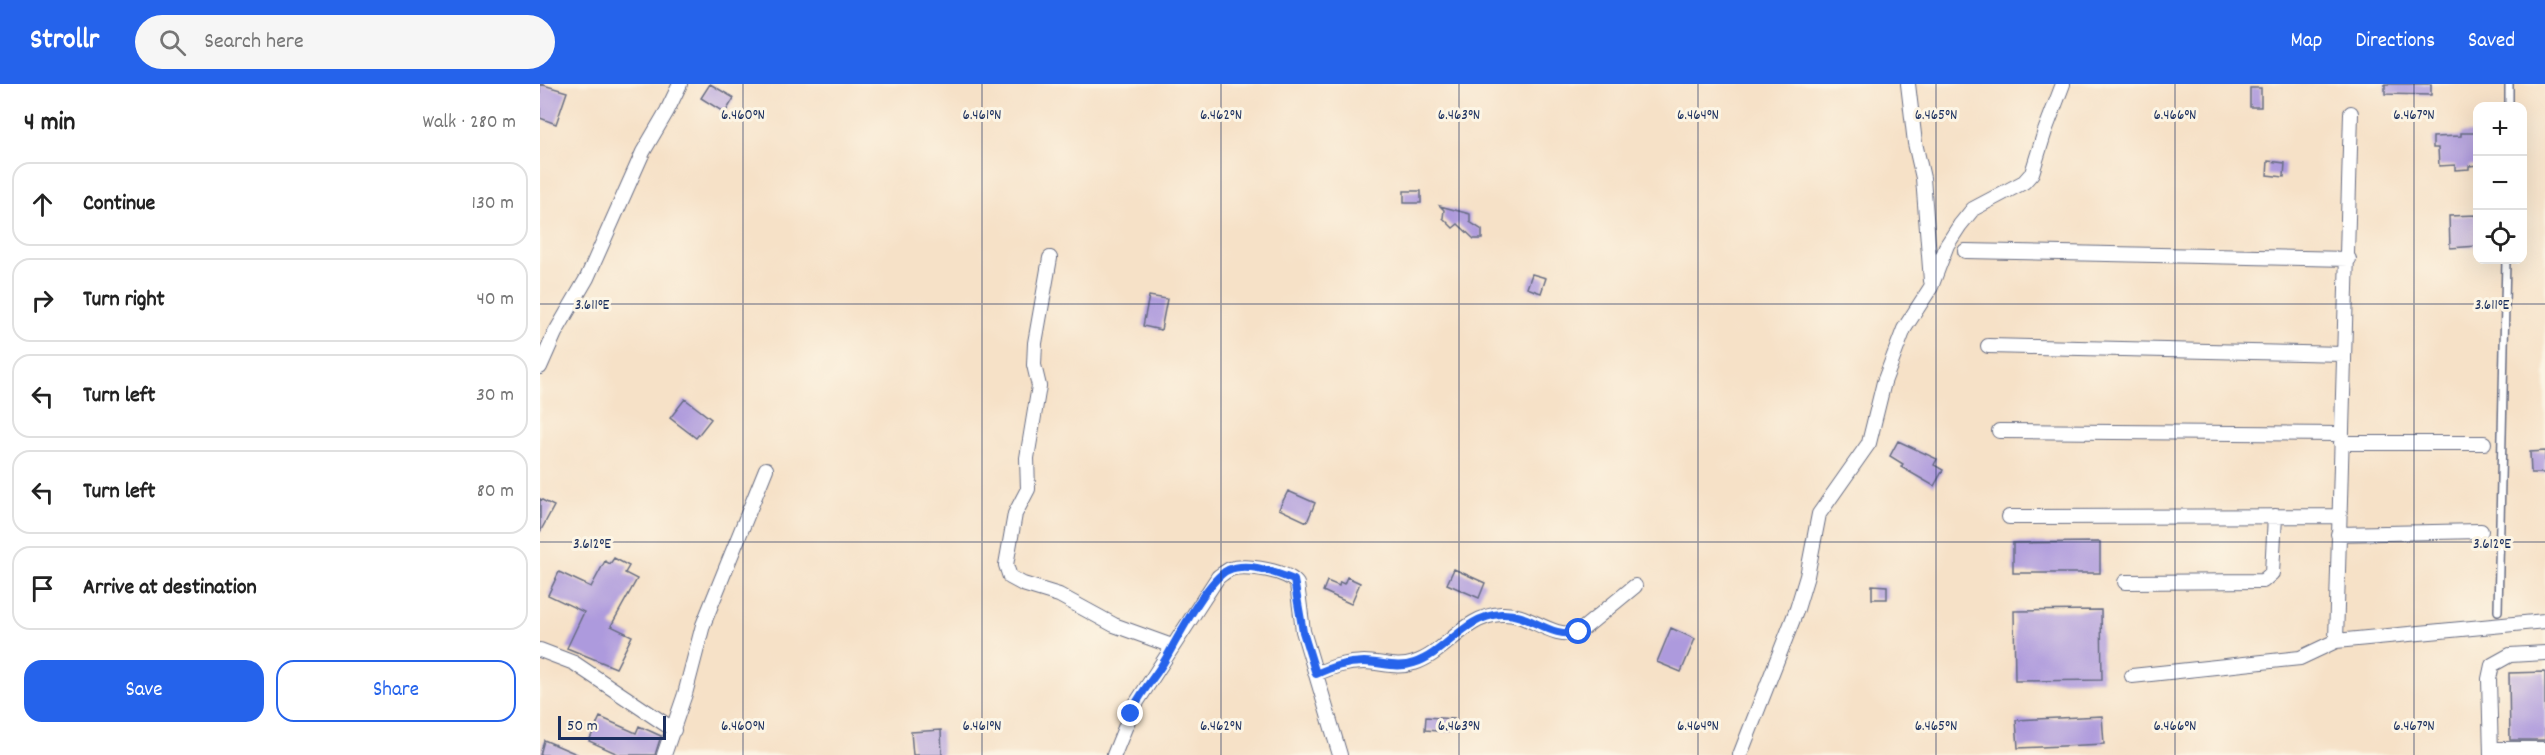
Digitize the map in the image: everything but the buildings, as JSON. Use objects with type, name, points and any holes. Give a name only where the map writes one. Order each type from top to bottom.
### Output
[{"type":"street","points":[[1908,84],[1915,143],[1923,178],[1931,287]]},
{"type":"street","points":[[1740,755],[1797,609],[1807,576],[1819,514],[1869,443],[1884,382],[1904,329],[1931,287],[1947,245],[1973,210],[2024,182],[2032,173],[2044,131],[2063,84]]},
{"type":"street","points":[[540,367],[555,333],[587,278],[643,152],[676,85]]},
{"type":"street","points":[[2336,641],[2338,516],[2349,259],[2351,113]]},
{"type":"street","points":[[1965,250],[2349,259]]},
{"type":"street","points":[[1050,258],[1035,343],[1038,398],[1027,458],[1028,489],[1016,514],[1006,565],[1010,577],[1023,584],[1059,595],[1106,621],[1172,646]]},
{"type":"street","points":[[1988,346],[2344,354]]},
{"type":"street","points":[[1999,431],[2484,443]]},
{"type":"street","points":[[664,755],[674,730],[703,625],[766,469]]},
{"type":"street","points":[[2125,582],[2263,581],[2272,573],[2274,516]]},
{"type":"street","points":[[2009,517],[2338,516]]},
{"type":"street","points":[[2338,534],[2481,531]]},
{"type":"street","points":[[1114,755],[1133,708],[1218,577],[1229,570],[1258,568],[1294,580],[1297,584],[1303,632],[1340,755]]},
{"type":"street","points":[[1316,674],[1343,663],[1366,662],[1397,666],[1416,663],[1464,627],[1499,614],[1516,614],[1550,630],[1569,635],[1579,632],[1635,586]]},
{"type":"street","points":[[2132,676],[2300,658],[2336,641],[2545,621]]},
{"type":"street","points":[[540,650],[574,663],[674,730]]},
{"type":"street","points":[[2545,653],[2510,655],[2492,665],[2488,679],[2491,752],[2545,749]]},
{"type":"lane","points":[[2509,84],[2509,102]]},
{"type":"lane","points":[[2498,611],[2506,264]]},
{"type":"route","points":[[1131,714],[1172,646],[1218,577],[1229,570],[1243,567],[1272,571],[1294,580],[1297,584],[1303,632],[1316,674],[1343,663],[1366,662],[1397,666],[1416,663],[1464,627],[1499,614],[1516,614],[1561,634],[1569,635],[1579,632]]}]
